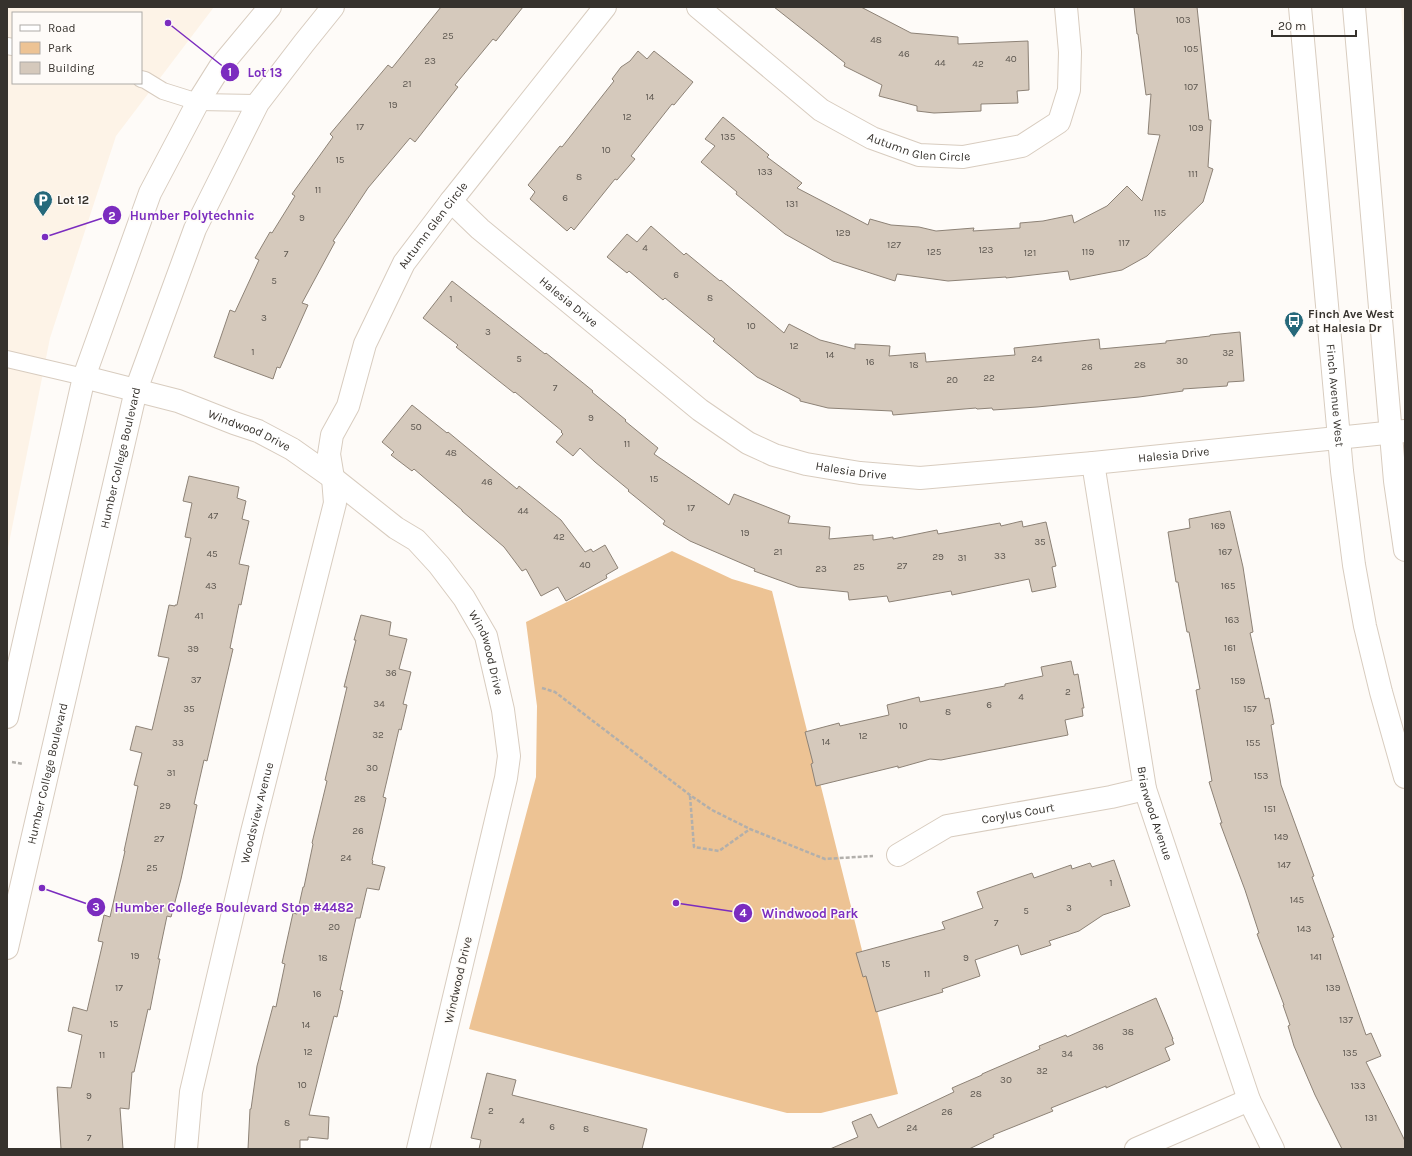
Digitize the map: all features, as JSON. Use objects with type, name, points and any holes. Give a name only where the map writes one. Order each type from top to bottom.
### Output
[{"type":"street","points":[[7,717],[84,377],[150,192],[198,102],[220,67],[270,7]]},
{"type":"street","name":"Humber College Boulevard","points":[[7,948],[136,390],[195,229],[258,103],[333,7]]},
{"type":"street","name":"Autumn Glen Circle","points":[[333,478],[329,454],[332,435],[348,406],[365,344],[404,263],[451,201],[605,7]]},
{"type":"street","name":"Autumn Glen Circle","points":[[698,7],[821,110],[872,138],[919,155],[962,157],[1022,146],[1059,122],[1069,90],[1070,52],[1066,7]]},
{"type":"street","name":"Finch Avenue West","points":[[1300,7],[1343,484],[1354,565],[1364,618],[1381,692],[1405,777]]},
{"type":"street","points":[[1354,7],[1398,432],[1395,481],[1405,550]]},
{"type":"street","name":"Halesia Drive","points":[[451,201],[480,229],[700,410],[748,443],[774,455],[806,464],[860,473],[920,478],[1092,463],[1398,432]]},
{"type":"street","name":"Windwood Drive","points":[[84,377],[178,401],[258,431],[292,448],[333,478],[396,528],[416,540],[439,565],[464,598],[486,636],[503,710],[509,756],[506,778],[418,1149]]},
{"type":"street","name":"Briarwood Avenue","points":[[1092,463],[1145,789],[1249,1100],[1273,1149]]},
{"type":"street","name":"Woodsview Avenue","points":[[186,1149],[191,1092],[252,832],[335,503],[333,478]]},
{"type":"street","name":"Corylus Court","points":[[898,855],[948,826],[1111,797],[1145,789]]},
{"type":"street","points":[[1136,1149],[1249,1100]]},
{"type":"lane","points":[[142,80],[163,91],[198,102],[258,103]]},
{"type":"lane","points":[[7,359],[84,377]]},
{"type":"path","points":[[542,688],[556,692],[690,795],[712,810],[750,829],[825,859],[898,855]]},
{"type":"path","points":[[12,762],[29,765]]},
{"type":"path","points":[[690,795],[694,847],[719,851],[750,829]]},
{"type":"shaded area","points":[[7,7],[214,7],[116,136],[50,338],[7,553]]},
{"type":"shaded area","points":[[1401,7],[1405,7],[1405,60]]},
{"type":"green space","points":[[672,551],[732,579],[772,591],[898,1094],[821,1113],[787,1113],[469,1029],[536,777],[537,706],[526,622]]},
{"type":"building","points":[[441,7],[523,7],[496,41],[493,39],[455,85],[458,87],[415,142],[410,138],[368,188],[333,241],[335,242],[302,303],[308,305],[280,368],[277,367],[273,379],[214,357],[230,310],[235,312],[259,260],[255,258],[270,232],[272,233],[295,196],[292,194],[333,137],[330,134],[388,65],[392,68]]},
{"type":"building","points":[[774,7],[861,7],[911,33],[958,37],[958,44],[1028,41],[1029,90],[1017,91],[1018,103],[981,104],[981,111],[934,113],[917,111],[917,106],[879,96],[882,85],[844,66],[845,63]]},
{"type":"building","points":[[1134,7],[1197,7],[1209,120],[1211,120],[1208,167],[1213,169],[1203,202],[1147,256],[1122,270],[1070,280],[1068,271],[1006,278],[948,281],[897,274],[895,281],[833,261],[785,234],[736,194],[737,192],[701,162],[715,146],[705,139],[723,117],[769,155],[767,157],[802,183],[797,188],[868,225],[870,219],[891,225],[919,227],[936,231],[974,228],[973,231],[1020,228],[1020,223],[1043,221],[1072,215],[1074,223],[1107,206],[1127,186],[1142,201],[1160,135],[1148,134],[1151,94],[1146,95]]},
{"type":"building","points":[[638,51],[647,59],[654,51],[693,82],[674,105],[672,104],[631,156],[635,159],[617,180],[615,179],[574,230],[571,227],[567,231],[530,199],[535,192],[528,185],[560,146],[562,147],[614,81],[612,79],[621,67],[630,61]]},
{"type":"building","points":[[651,226],[684,255],[686,253],[720,281],[721,280],[784,333],[789,324],[820,340],[855,349],[855,344],[890,346],[889,356],[925,353],[926,362],[1015,355],[1014,348],[1099,339],[1100,349],[1166,343],[1166,341],[1240,332],[1244,381],[1228,382],[1227,386],[1183,389],[1183,391],[1139,397],[1037,407],[993,410],[992,408],[976,408],[893,415],[892,411],[828,408],[800,401],[800,399],[757,377],[713,341],[715,339],[665,298],[663,300],[629,271],[627,273],[607,257],[627,234],[637,242]]},
{"type":"building","points":[[452,281],[593,391],[592,392],[626,420],[625,421],[658,448],[654,454],[729,505],[734,494],[790,516],[788,523],[830,527],[829,539],[873,535],[873,540],[893,537],[893,539],[937,530],[938,534],[1000,523],[1001,526],[1022,521],[1023,527],[1046,522],[1056,566],[1052,567],[1056,587],[1032,592],[1029,579],[952,595],[951,591],[889,602],[887,596],[849,600],[848,592],[798,587],[754,571],[755,569],[690,541],[663,524],[665,521],[628,491],[629,490],[580,448],[573,456],[556,442],[563,434],[561,432],[562,431],[515,392],[514,393],[456,347],[458,345],[423,318]]},
{"type":"building","points":[[412,405],[447,433],[448,432],[517,489],[519,486],[561,520],[585,552],[591,549],[593,552],[605,545],[618,568],[606,575],[607,578],[566,601],[558,587],[541,596],[526,569],[522,571],[504,547],[414,469],[412,471],[391,455],[394,452],[382,442]]},
{"type":"building","points":[[189,476],[239,487],[237,498],[246,501],[242,519],[249,521],[239,564],[249,566],[230,648],[233,649],[207,761],[204,760],[194,804],[197,805],[181,879],[171,917],[167,916],[158,959],[160,959],[150,1010],[148,1009],[134,1072],[132,1072],[129,1109],[120,1108],[123,1149],[61,1149],[57,1087],[71,1088],[82,1035],[68,1031],[73,1007],[87,1011],[103,942],[98,941],[104,915],[110,917],[125,851],[138,786],[134,785],[142,753],[130,750],[136,726],[152,730],[169,658],[158,656],[169,605],[177,605],[191,538],[185,537],[192,503],[183,501]]},
{"type":"building","points":[[1230,511],[1243,567],[1253,632],[1250,633],[1265,699],[1269,698],[1274,724],[1271,725],[1281,785],[1314,876],[1312,877],[1334,937],[1332,938],[1366,1035],[1371,1033],[1381,1056],[1366,1062],[1405,1141],[1405,1149],[1342,1149],[1315,1095],[1294,1046],[1284,1005],[1257,934],[1259,933],[1245,890],[1220,823],[1222,823],[1209,782],[1212,781],[1196,690],[1200,689],[1189,632],[1187,632],[1178,582],[1176,582],[1168,532],[1190,528],[1189,519]]},
{"type":"building","points":[[361,615],[391,622],[389,635],[407,639],[399,669],[411,672],[403,704],[407,705],[401,730],[399,729],[383,797],[386,798],[372,860],[372,864],[385,867],[379,890],[367,888],[360,918],[356,918],[340,990],[343,991],[337,1017],[334,1016],[309,1115],[329,1117],[328,1139],[308,1137],[308,1140],[300,1140],[300,1149],[248,1149],[250,1109],[257,1066],[273,1006],[276,1007],[285,964],[282,963],[293,913],[297,914],[304,887],[312,843],[327,781],[325,780],[347,687],[344,687]]},
{"type":"building","points":[[1071,661],[1074,675],[1078,674],[1084,708],[1082,708],[1083,716],[1065,720],[1068,735],[941,760],[930,759],[898,768],[898,766],[816,786],[811,764],[813,763],[805,732],[839,723],[840,726],[889,715],[887,705],[919,697],[920,702],[1005,686],[1005,684],[1043,676],[1041,667]]},
{"type":"building","points":[[1114,860],[1130,906],[1103,915],[1079,931],[1049,941],[1051,945],[1021,955],[1018,945],[975,960],[980,976],[942,989],[943,992],[876,1012],[866,976],[863,977],[856,953],[945,929],[942,922],[983,908],[977,892],[1032,873],[1034,878],[1071,865],[1072,869],[1090,863],[1092,867]]},
{"type":"building","points":[[1156,998],[1173,1039],[1174,1044],[1165,1048],[1170,1060],[1106,1088],[1106,1086],[1051,1108],[1053,1111],[993,1135],[994,1137],[969,1149],[830,1149],[858,1137],[852,1122],[871,1114],[878,1128],[954,1092],[952,1088],[1040,1049],[1039,1046],[1066,1035],[1067,1037]]},
{"type":"building","points":[[487,1073],[516,1080],[512,1095],[647,1129],[642,1149],[479,1149],[481,1140],[471,1138]]},
{"type":"place","name":"Lot 13","points":[[168,23]]},
{"type":"place","name":"Lot 12","points":[[43,217]]},
{"type":"place","name":"Humber Polytechnic","points":[[45,237]]},
{"type":"place","name":"Finch Ave West at Halesia Dr","points":[[1294,338]]},
{"type":"place","name":"Humber College Boulevard Stop #4482","points":[[42,888]]},
{"type":"place","name":"Windwood Park","points":[[676,903]]}]
